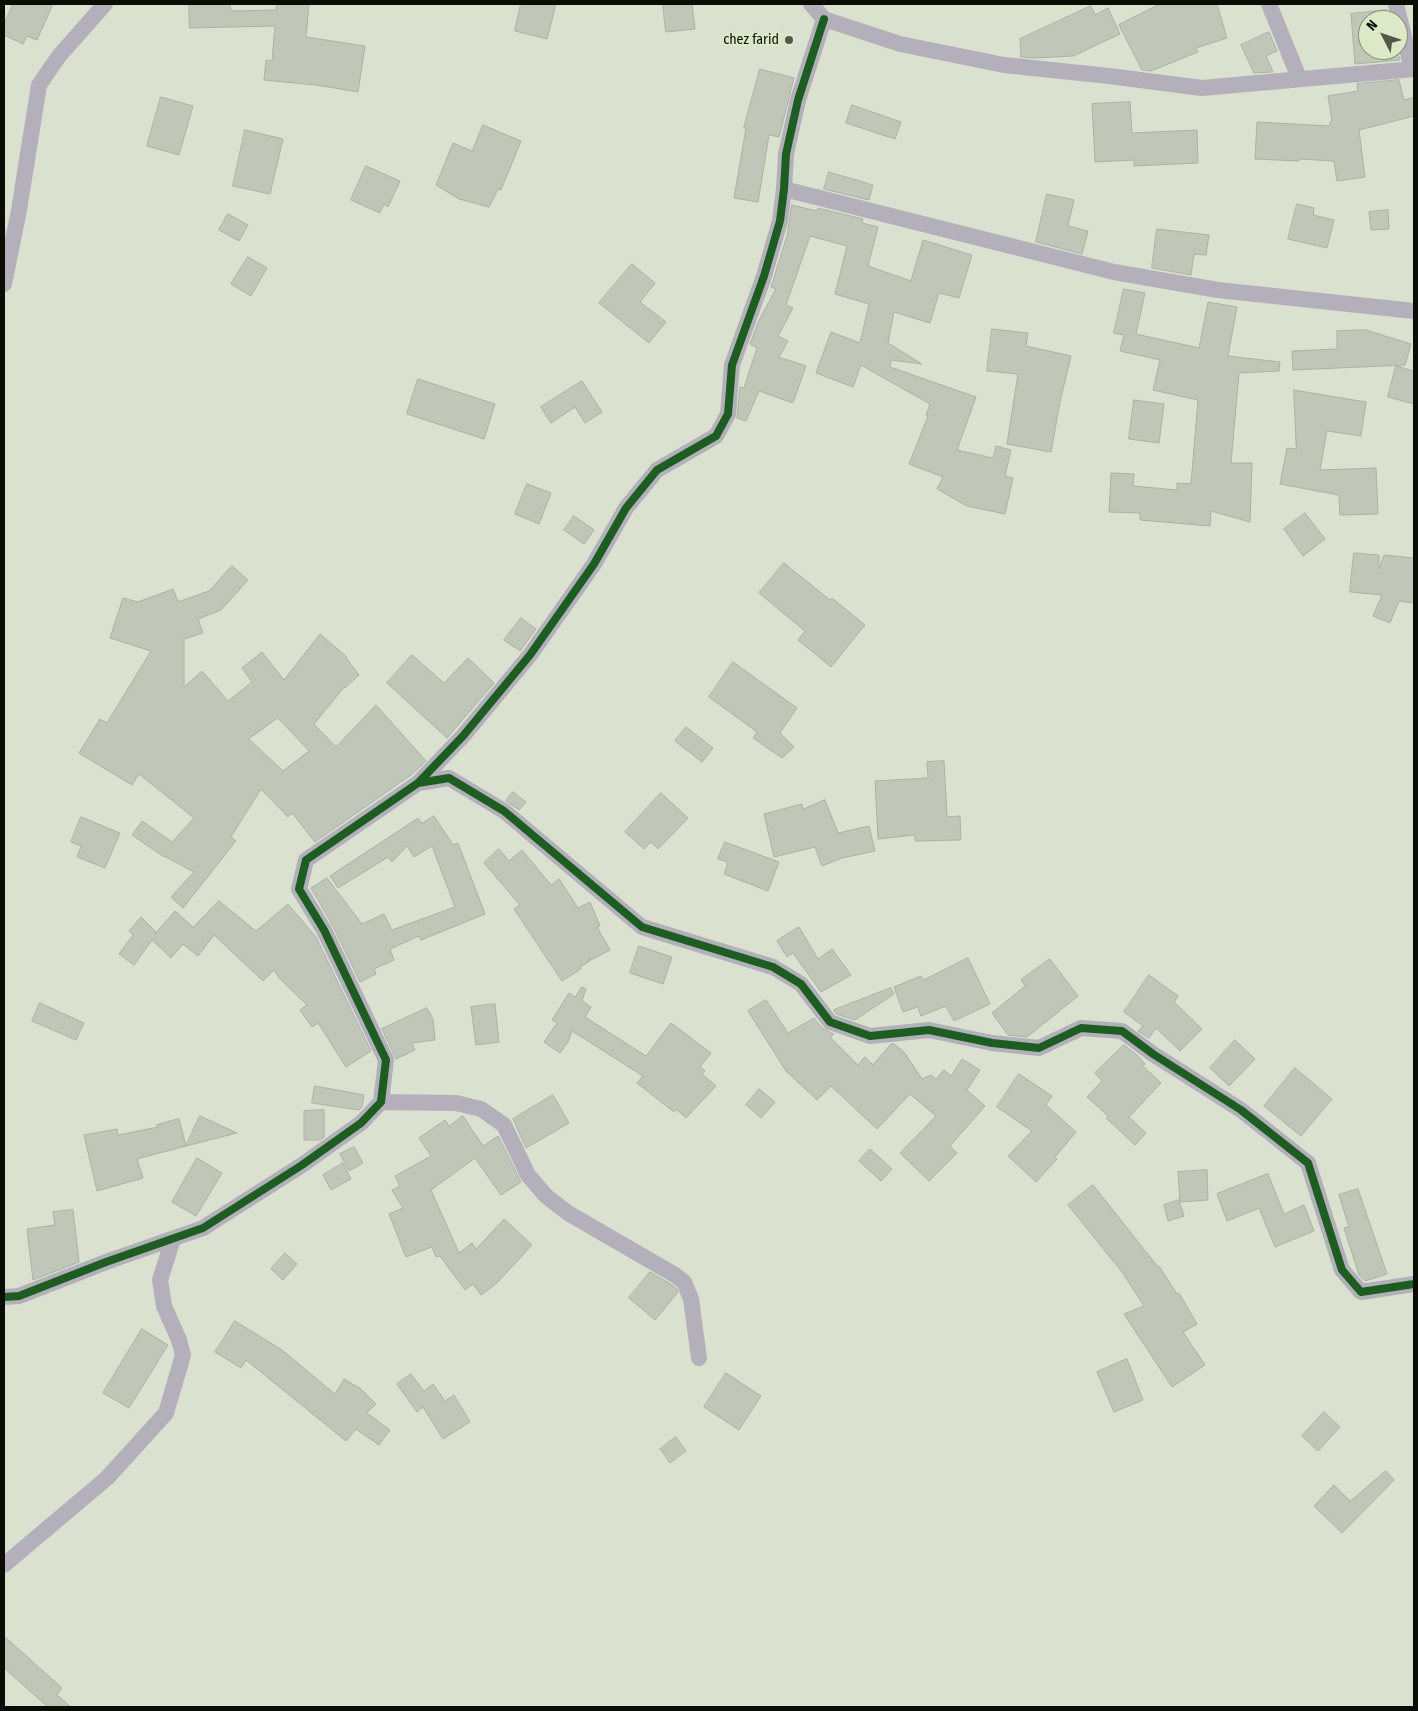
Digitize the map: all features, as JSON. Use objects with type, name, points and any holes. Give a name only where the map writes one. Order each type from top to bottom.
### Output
[{"type":"street","points":[[4,284],[19,210],[40,85],[59,56],[105,4]]},
{"type":"street","points":[[811,4],[824,19],[900,44],[1004,65],[1202,88],[1413,69],[1396,4]]},
{"type":"street","points":[[1269,4],[1299,78]]},
{"type":"street","points":[[4,1297],[19,1296],[203,1228],[302,1165],[361,1123],[381,1102],[386,1060],[324,930],[299,889],[306,860],[418,783],[463,736],[530,656],[594,564],[626,508],[657,470],[716,436],[728,414],[732,365],[764,276],[780,221],[786,154],[798,100],[824,19]]},
{"type":"street","points":[[784,189],[1114,272],[1218,290],[1414,311]]},
{"type":"street","points":[[418,783],[449,778],[504,811],[642,927],[773,966],[801,984],[830,1022],[870,1036],[929,1030],[992,1043],[1039,1048],[1081,1028],[1122,1031],[1153,1054],[1241,1110],[1308,1163],[1342,1270],[1361,1292],[1414,1284]]},
{"type":"street","points":[[381,1102],[456,1103],[481,1109],[504,1125],[528,1175],[546,1196],[568,1213],[684,1282],[691,1300],[699,1358]]},
{"type":"street","points":[[4,1565],[107,1478],[166,1413],[182,1355],[179,1340],[164,1306],[160,1280],[174,1239]]},
{"type":"building","points":[[13,4],[53,4],[37,40],[27,36],[23,44],[4,35],[4,25]]},
{"type":"building","points":[[189,4],[230,4],[231,11],[276,10],[277,4],[309,4],[306,37],[365,46],[358,92],[316,85],[264,80],[266,60],[272,61],[275,26],[190,28]]},
{"type":"building","points":[[521,4],[556,4],[547,39],[515,31]]},
{"type":"building","points":[[663,4],[692,4],[695,29],[666,32]]},
{"type":"building","points":[[1160,4],[1217,4],[1227,38],[1196,48],[1198,52],[1151,71],[1142,70],[1119,25]]},
{"type":"building","points":[[1091,6],[1095,15],[1108,8],[1120,34],[1073,56],[1021,57],[1020,39]]},
{"type":"building","points":[[1358,13],[1358,60],[1400,60],[1355,64],[1351,14]]},
{"type":"building","points":[[1269,32],[1277,51],[1266,56],[1273,72],[1254,73],[1241,45]]},
{"type":"building","points":[[760,69],[794,78],[779,137],[769,135],[758,202],[734,198],[746,128],[744,128]]},
{"type":"building","points":[[1399,80],[1404,100],[1414,97],[1414,116],[1359,130],[1365,177],[1337,181],[1334,161],[1255,159],[1257,122],[1330,126],[1332,121],[1328,96],[1358,91],[1357,84]]},
{"type":"building","points":[[161,97],[193,106],[179,155],[147,146]]},
{"type":"building","points":[[1130,102],[1132,133],[1197,130],[1198,163],[1134,166],[1134,160],[1095,162],[1092,104]]},
{"type":"building","points":[[852,105],[901,122],[895,139],[846,123]]},
{"type":"building","points":[[483,125],[521,141],[501,190],[498,189],[489,207],[459,199],[436,185],[453,143],[472,151]]},
{"type":"building","points":[[245,130],[283,139],[270,194],[233,186]]},
{"type":"building","points":[[366,166],[400,181],[388,207],[384,204],[380,213],[351,200]]},
{"type":"building","points":[[829,172],[873,185],[869,200],[824,189]]},
{"type":"building","points":[[1047,194],[1074,200],[1068,226],[1088,231],[1082,254],[1036,242]]},
{"type":"building","points":[[1297,204],[1314,208],[1313,215],[1334,220],[1327,248],[1288,239]]},
{"type":"building","points":[[792,205],[817,211],[818,208],[863,219],[862,223],[878,227],[868,266],[911,281],[923,240],[972,255],[959,298],[939,293],[930,323],[894,312],[888,343],[922,364],[891,360],[890,367],[976,397],[957,450],[993,458],[996,446],[1011,450],[1005,476],[1013,478],[1005,514],[967,506],[937,489],[943,477],[909,464],[928,416],[926,415],[930,404],[861,365],[853,387],[816,373],[831,332],[860,343],[869,304],[835,294],[847,246],[810,236],[786,305],[793,308],[778,336],[788,341],[779,357],[806,366],[793,403],[759,391],[746,421],[737,418],[740,387],[744,388],[757,348],[750,344],[759,320],[776,289],[771,287],[787,236]]},
{"type":"building","points":[[1388,210],[1389,229],[1371,230],[1369,212]]},
{"type":"building","points":[[228,214],[248,225],[239,241],[219,230]]},
{"type":"building","points":[[1157,229],[1209,235],[1206,255],[1194,254],[1191,275],[1152,268]]},
{"type":"building","points":[[248,257],[267,268],[251,296],[231,284]]},
{"type":"building","points":[[632,264],[655,283],[640,302],[666,322],[649,343],[599,303]]},
{"type":"building","points":[[1124,289],[1145,293],[1136,334],[1199,348],[1208,302],[1237,307],[1228,356],[1280,362],[1279,371],[1239,373],[1231,463],[1252,463],[1250,522],[1211,511],[1210,526],[1140,520],[1140,513],[1109,512],[1111,473],[1134,474],[1133,486],[1177,490],[1177,483],[1191,484],[1198,400],[1153,390],[1160,360],[1120,351],[1124,335],[1114,333]]},
{"type":"building","points":[[992,329],[1028,333],[1026,346],[1071,356],[1051,452],[1007,444],[1018,374],[987,371]]},
{"type":"building","points":[[1366,330],[1411,344],[1405,365],[1293,370],[1292,351],[1337,349],[1337,331]]},
{"type":"building","points":[[1396,366],[1414,371],[1414,404],[1388,397]]},
{"type":"building","points":[[418,379],[495,404],[484,439],[407,414]]},
{"type":"building","points":[[582,381],[602,412],[585,423],[575,407],[551,423],[541,407]]},
{"type":"building","points":[[1294,390],[1366,402],[1361,436],[1327,431],[1320,470],[1376,468],[1378,514],[1340,515],[1339,495],[1280,484],[1287,448],[1296,449]]},
{"type":"building","points":[[1134,400],[1164,404],[1159,443],[1129,439]]},
{"type":"building","points":[[527,484],[551,493],[539,524],[515,514]]},
{"type":"building","points":[[1305,513],[1325,539],[1303,556],[1284,529]]},
{"type":"building","points":[[574,516],[594,530],[584,544],[564,530]]},
{"type":"building","points":[[1354,553],[1379,555],[1379,569],[1384,555],[1414,558],[1414,603],[1399,601],[1390,623],[1373,616],[1382,595],[1350,592]]},
{"type":"building","points":[[784,563],[865,625],[831,667],[798,640],[805,631],[759,593]]},
{"type":"building","points":[[232,566],[248,580],[221,610],[198,619],[203,633],[184,639],[184,687],[202,671],[228,701],[252,682],[242,668],[262,652],[284,680],[320,634],[347,657],[359,675],[344,687],[314,724],[336,747],[376,705],[426,761],[411,775],[315,842],[292,813],[288,817],[261,789],[231,837],[236,841],[183,908],[171,897],[194,872],[164,857],[132,835],[142,821],[172,842],[194,818],[139,774],[132,785],[79,753],[100,719],[107,723],[151,651],[110,638],[123,598],[138,602],[173,589],[178,602],[209,591]],"holes":[[[278,718],[309,751],[283,771],[249,739]]]},
{"type":"building","points":[[521,618],[536,629],[520,651],[504,640]]},
{"type":"building","points":[[412,655],[444,683],[468,658],[494,683],[447,738],[387,683]]},
{"type":"building","points":[[733,662],[797,708],[780,733],[794,747],[782,758],[753,738],[757,732],[709,697]]},
{"type":"building","points":[[686,727],[713,748],[702,762],[675,741]]},
{"type":"building","points":[[944,761],[947,817],[960,816],[961,840],[915,841],[915,835],[878,839],[875,781],[928,778],[927,762]]},
{"type":"building","points":[[513,792],[526,802],[519,810],[506,801]]},
{"type":"building","points":[[661,793],[688,818],[658,849],[651,842],[644,849],[625,832]]},
{"type":"building","points":[[825,800],[838,833],[869,826],[875,851],[842,858],[822,866],[815,847],[774,857],[764,814],[802,804],[803,809]]},
{"type":"building","points":[[434,816],[453,845],[458,843],[485,914],[421,940],[419,936],[390,949],[394,960],[374,969],[376,974],[360,982],[333,926],[311,888],[327,878],[362,924],[384,914],[392,930],[455,907],[432,846],[414,857],[407,846],[392,862],[388,857],[338,888],[330,876],[418,818],[422,823]]},
{"type":"building","points":[[81,817],[120,833],[105,868],[77,857],[81,846],[71,842]]},
{"type":"building","points":[[725,842],[779,862],[768,891],[724,874],[728,862],[718,859]]},
{"type":"building","points":[[499,849],[509,861],[522,850],[551,885],[559,879],[578,908],[590,902],[600,926],[597,927],[610,950],[591,960],[588,959],[590,961],[580,967],[581,969],[562,981],[514,909],[520,905],[484,863]]},
{"type":"building","points":[[219,901],[256,931],[288,904],[316,937],[371,1051],[346,1067],[318,1023],[312,1027],[300,1010],[307,1005],[279,978],[274,970],[263,981],[214,935],[198,956],[183,944],[171,958],[152,940],[134,965],[119,954],[133,935],[129,931],[141,917],[156,932],[175,911],[193,927]]},
{"type":"building","points":[[799,927],[818,959],[832,949],[851,975],[821,992],[793,953],[787,957],[777,941]]},
{"type":"building","points":[[639,946],[672,957],[663,984],[630,973]]},
{"type":"building","points":[[968,958],[990,1004],[954,1021],[946,1006],[921,1016],[918,1007],[903,1012],[894,987],[921,976],[923,980]]},
{"type":"building","points":[[1050,959],[1078,996],[1027,1037],[1008,1035],[992,1013],[1025,986],[1021,980]]},
{"type":"building","points":[[1149,975],[1178,996],[1174,1002],[1202,1029],[1180,1051],[1156,1028],[1149,1038],[1138,1031],[1143,1026],[1124,1012]]},
{"type":"building","points":[[582,987],[586,989],[582,1001],[591,1007],[585,1017],[646,1056],[671,1023],[711,1053],[700,1067],[705,1071],[702,1074],[716,1086],[686,1118],[676,1109],[674,1112],[637,1083],[643,1076],[572,1031],[568,1042],[560,1053],[544,1042],[557,1023],[552,1020],[569,993],[575,997]]},
{"type":"building","points":[[891,988],[894,994],[855,1020],[836,1014],[834,1010]]},
{"type":"building","points":[[766,1000],[788,1033],[814,1018],[822,1028],[834,1034],[830,1037],[858,1065],[865,1057],[873,1065],[891,1044],[894,1044],[904,1052],[922,1079],[931,1075],[936,1079],[944,1070],[951,1076],[962,1059],[980,1070],[967,1090],[985,1106],[950,1146],[957,1153],[929,1181],[900,1153],[936,1116],[910,1094],[877,1129],[831,1086],[817,1100],[786,1071],[748,1011]]},
{"type":"building","points":[[40,1003],[84,1023],[76,1040],[32,1021]]},
{"type":"building","points":[[495,1004],[499,1042],[476,1045],[471,1007]]},
{"type":"building","points":[[427,1008],[433,1019],[435,1040],[412,1043],[415,1050],[396,1059],[382,1029]]},
{"type":"building","points":[[1235,1040],[1255,1059],[1229,1086],[1210,1068]]},
{"type":"building","points":[[1124,1045],[1137,1055],[1145,1064],[1143,1066],[1161,1083],[1129,1117],[1146,1133],[1135,1145],[1087,1097],[1102,1081],[1095,1073]]},
{"type":"building","points":[[1295,1068],[1332,1099],[1301,1136],[1264,1106]]},
{"type":"building","points":[[1019,1074],[1052,1096],[1046,1105],[1076,1132],[1055,1157],[1057,1159],[1036,1182],[1008,1156],[1032,1131],[997,1107]]},
{"type":"building","points":[[315,1086],[364,1095],[362,1107],[359,1110],[312,1103]]},
{"type":"building","points":[[759,1089],[775,1102],[761,1118],[746,1105]]},
{"type":"building","points":[[553,1095],[569,1123],[526,1148],[513,1119]]},
{"type":"building","points":[[324,1110],[324,1137],[320,1140],[304,1140],[304,1111]]},
{"type":"building","points":[[200,1116],[237,1133],[186,1146]]},
{"type":"building","points":[[463,1116],[483,1146],[498,1136],[521,1182],[501,1195],[475,1158],[431,1190],[459,1253],[472,1243],[476,1249],[504,1219],[532,1245],[496,1284],[481,1295],[473,1284],[465,1290],[440,1256],[436,1257],[432,1247],[406,1257],[389,1214],[403,1208],[392,1190],[400,1186],[395,1176],[431,1156],[419,1138],[445,1120],[449,1126]]},
{"type":"building","points":[[179,1119],[186,1146],[137,1159],[143,1178],[97,1191],[84,1135],[117,1129],[118,1135],[158,1127],[157,1125]]},
{"type":"building","points":[[354,1147],[363,1163],[349,1171],[340,1154]]},
{"type":"building","points":[[870,1149],[892,1169],[881,1181],[859,1161]]},
{"type":"building","points":[[197,1158],[222,1173],[196,1216],[172,1202]]},
{"type":"building","points":[[343,1163],[351,1179],[331,1190],[323,1175]]},
{"type":"building","points":[[1207,1170],[1208,1200],[1180,1202],[1178,1172]]},
{"type":"building","points":[[1268,1174],[1284,1214],[1304,1205],[1314,1231],[1275,1247],[1259,1208],[1227,1221],[1217,1194]]},
{"type":"building","points":[[1093,1185],[1159,1266],[1177,1294],[1179,1293],[1197,1324],[1183,1332],[1205,1365],[1172,1387],[1124,1314],[1144,1306],[1122,1272],[1068,1205]]},
{"type":"building","points":[[1358,1189],[1387,1274],[1365,1281],[1359,1275],[1344,1228],[1349,1227],[1339,1195]]},
{"type":"building","points":[[1179,1200],[1184,1216],[1168,1221],[1164,1205]]},
{"type":"building","points":[[73,1210],[79,1262],[33,1280],[27,1229],[55,1225],[53,1212]]},
{"type":"building","points":[[285,1253],[297,1264],[283,1280],[271,1269]]},
{"type":"building","points":[[650,1272],[676,1288],[678,1292],[655,1320],[629,1298]]},
{"type":"building","points":[[235,1321],[282,1350],[335,1394],[344,1379],[361,1389],[376,1404],[367,1413],[390,1430],[379,1445],[356,1429],[346,1441],[246,1360],[241,1368],[215,1352]]},
{"type":"building","points":[[142,1329],[168,1345],[129,1408],[103,1393]]},
{"type":"building","points":[[1127,1359],[1143,1400],[1114,1412],[1097,1372]]},
{"type":"building","points":[[726,1373],[761,1396],[739,1430],[704,1407]]},
{"type":"building","points":[[411,1374],[424,1391],[433,1384],[445,1401],[454,1395],[470,1422],[443,1439],[423,1407],[417,1412],[397,1384]]},
{"type":"building","points":[[1324,1412],[1340,1427],[1318,1451],[1302,1436]]},
{"type":"building","points":[[676,1437],[686,1451],[670,1463],[660,1449]]},
{"type":"building","points":[[1386,1471],[1394,1480],[1342,1533],[1314,1506],[1334,1485],[1350,1501]]},
{"type":"building","points":[[4,1636],[62,1688],[57,1695],[71,1707],[48,1707],[4,1668]]},
{"type":"cycle path","points":[[418,783],[463,736],[530,655],[594,564],[626,508],[657,470],[716,436],[728,414],[732,365],[764,276],[780,221],[786,154],[798,100],[824,19]]},
{"type":"cycle path","points":[[4,1297],[19,1296],[106,1262],[203,1228],[302,1165],[361,1123],[381,1102],[386,1060],[324,930],[299,889],[306,860],[418,783],[449,778],[504,811],[642,927],[773,967],[801,984],[830,1022],[870,1036],[929,1030],[992,1043],[1039,1048],[1081,1028],[1122,1031],[1153,1054],[1241,1110],[1308,1163],[1342,1270],[1361,1292],[1414,1284]]},
{"type":"place","name":"chez farid","points":[[789,40]]}]
